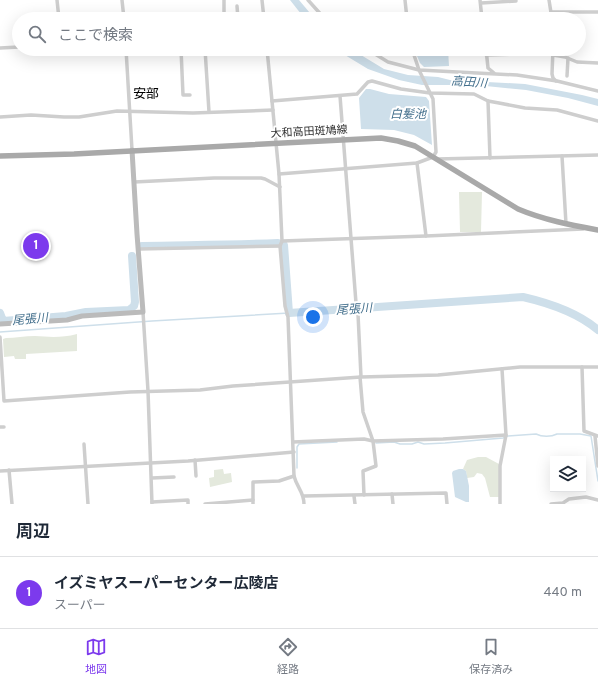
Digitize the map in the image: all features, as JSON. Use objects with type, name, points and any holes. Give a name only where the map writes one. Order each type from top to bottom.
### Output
[{"type":"main road","name":"大和高田斑鳩線","points":[[0,156],[74,154],[381,138],[415,146],[518,209],[566,224],[598,230]]},
{"type":"street","points":[[57,0],[58,12]]},
{"type":"street","points":[[122,0],[123,12]]},
{"type":"street","points":[[224,0],[224,12]]},
{"type":"street","points":[[262,0],[263,12]]},
{"type":"street","points":[[308,0],[319,12]]},
{"type":"street","points":[[405,0],[406,12]]},
{"type":"street","points":[[549,0],[551,12],[598,12]]},
{"type":"street","points":[[481,12],[480,1],[516,1]]},
{"type":"street","points":[[237,6],[237,12]]},
{"type":"street","points":[[0,48],[12,47]]},
{"type":"street","points":[[126,56],[144,315],[152,503],[188,500],[188,504]]},
{"type":"street","points":[[181,56],[183,95],[190,95]]},
{"type":"street","points":[[205,56],[209,112]]},
{"type":"street","points":[[268,56],[280,187],[281,244],[286,309],[288,317],[294,476],[296,484],[304,496],[304,504]]},
{"type":"street","points":[[378,56],[388,62],[420,71],[517,75],[557,81],[598,91]]},
{"type":"street","points":[[415,56],[434,102],[435,158]]},
{"type":"street","points":[[486,56],[488,68],[495,73]]},
{"type":"street","points":[[553,56],[552,74],[553,78],[557,81]]},
{"type":"street","points":[[563,56],[577,62],[598,63]]},
{"type":"street","points":[[567,76],[568,58]]},
{"type":"street","points":[[272,101],[357,94],[368,82],[372,81],[401,89],[474,94],[488,101],[525,108],[568,112],[598,121]]},
{"type":"street","points":[[340,96],[356,305],[358,312],[360,377],[363,412],[373,441],[376,466],[363,471],[364,495]]},
{"type":"street","points":[[488,101],[490,158]]},
{"type":"street","points":[[0,117],[32,115],[72,117],[110,111],[209,112],[273,110]]},
{"type":"street","points":[[279,174],[417,163],[435,158],[598,155]]},
{"type":"street","points":[[562,156],[566,224]]},
{"type":"street","points":[[417,163],[426,236]]},
{"type":"street","points":[[134,182],[214,178],[261,178],[280,187]]},
{"type":"street","points":[[139,249],[281,244],[351,239],[590,228]]},
{"type":"street","points":[[0,324],[67,320],[82,316],[144,315]]},
{"type":"street","points":[[0,337],[4,401],[148,391],[200,390],[233,386],[360,377],[438,374],[502,369],[598,367]]},
{"type":"street","points":[[582,367],[584,431],[597,436],[598,466]]},
{"type":"street","points":[[500,504],[500,466],[506,435],[502,369]]},
{"type":"street","points":[[293,442],[364,439],[373,441],[443,440],[506,435]]},
{"type":"street","points":[[84,444],[88,504]]},
{"type":"street","points":[[0,471],[151,463],[294,452]]},
{"type":"street","points":[[196,460],[196,476]]},
{"type":"street","points":[[10,470],[12,504]]},
{"type":"street","points":[[205,504],[253,502],[253,482],[279,481],[294,476]]},
{"type":"street","points":[[152,478],[174,477]]},
{"type":"street","points":[[304,496],[446,493],[447,504]]},
{"type":"street","points":[[392,494],[392,504]]},
{"type":"street","points":[[354,496],[355,504]]},
{"type":"street","points":[[551,504],[564,503],[569,499],[586,497],[598,500]]},
{"type":"shaded area","points":[[459,192],[482,192],[481,232],[460,232]]},
{"type":"shaded area","points":[[77,334],[77,351],[26,354],[26,359],[15,359],[14,356],[4,357],[3,339],[6,338],[31,336],[61,337]]},
{"type":"shaded area","points":[[478,457],[486,457],[499,464],[500,497],[490,497],[485,478],[482,474],[477,473],[474,477],[467,478],[466,471],[463,469],[467,460]]},
{"type":"shaded area","points":[[223,469],[224,474],[231,473],[232,482],[210,487],[209,478],[214,477],[214,470]]},
{"type":"water","points":[[290,0],[299,0],[309,12],[299,12]]},
{"type":"water","name":"高田川","points":[[347,56],[363,56],[384,69],[408,75],[438,77],[450,80],[525,84],[582,95],[598,99],[598,106],[568,98],[526,90],[476,85],[422,85],[399,80],[368,69]]},
{"type":"water","points":[[417,56],[448,56],[449,66],[424,67],[420,63]]},
{"type":"water","name":"白髪池","points":[[366,89],[389,94],[426,97],[429,101],[432,145],[414,135],[394,130],[361,129],[359,98]]},
{"type":"water","points":[[459,469],[466,471],[469,486],[469,502],[455,497],[452,473],[453,471]]},
{"type":"waterway","name":"尾張川","points":[[142,246],[278,243],[284,245],[289,313],[523,297],[543,302],[572,313],[598,330]]},
{"type":"waterway","name":"尾張川","points":[[0,313],[3,321],[66,316],[86,312],[129,310],[134,306],[135,302],[132,256]]},
{"type":"waterway","points":[[0,332],[289,313]]},
{"type":"waterway","points":[[376,443],[394,442],[400,444],[412,444],[418,442],[424,444],[536,434],[541,436],[580,434],[591,436],[598,481]]},
{"type":"waterway","points":[[297,468],[297,447],[299,444],[337,442]]},
{"type":"place","name":"イズミヤスーパーセンター広陵店","points":[[36,246]]},
{"type":"district","name":"安部","points":[[146,93]]}]
